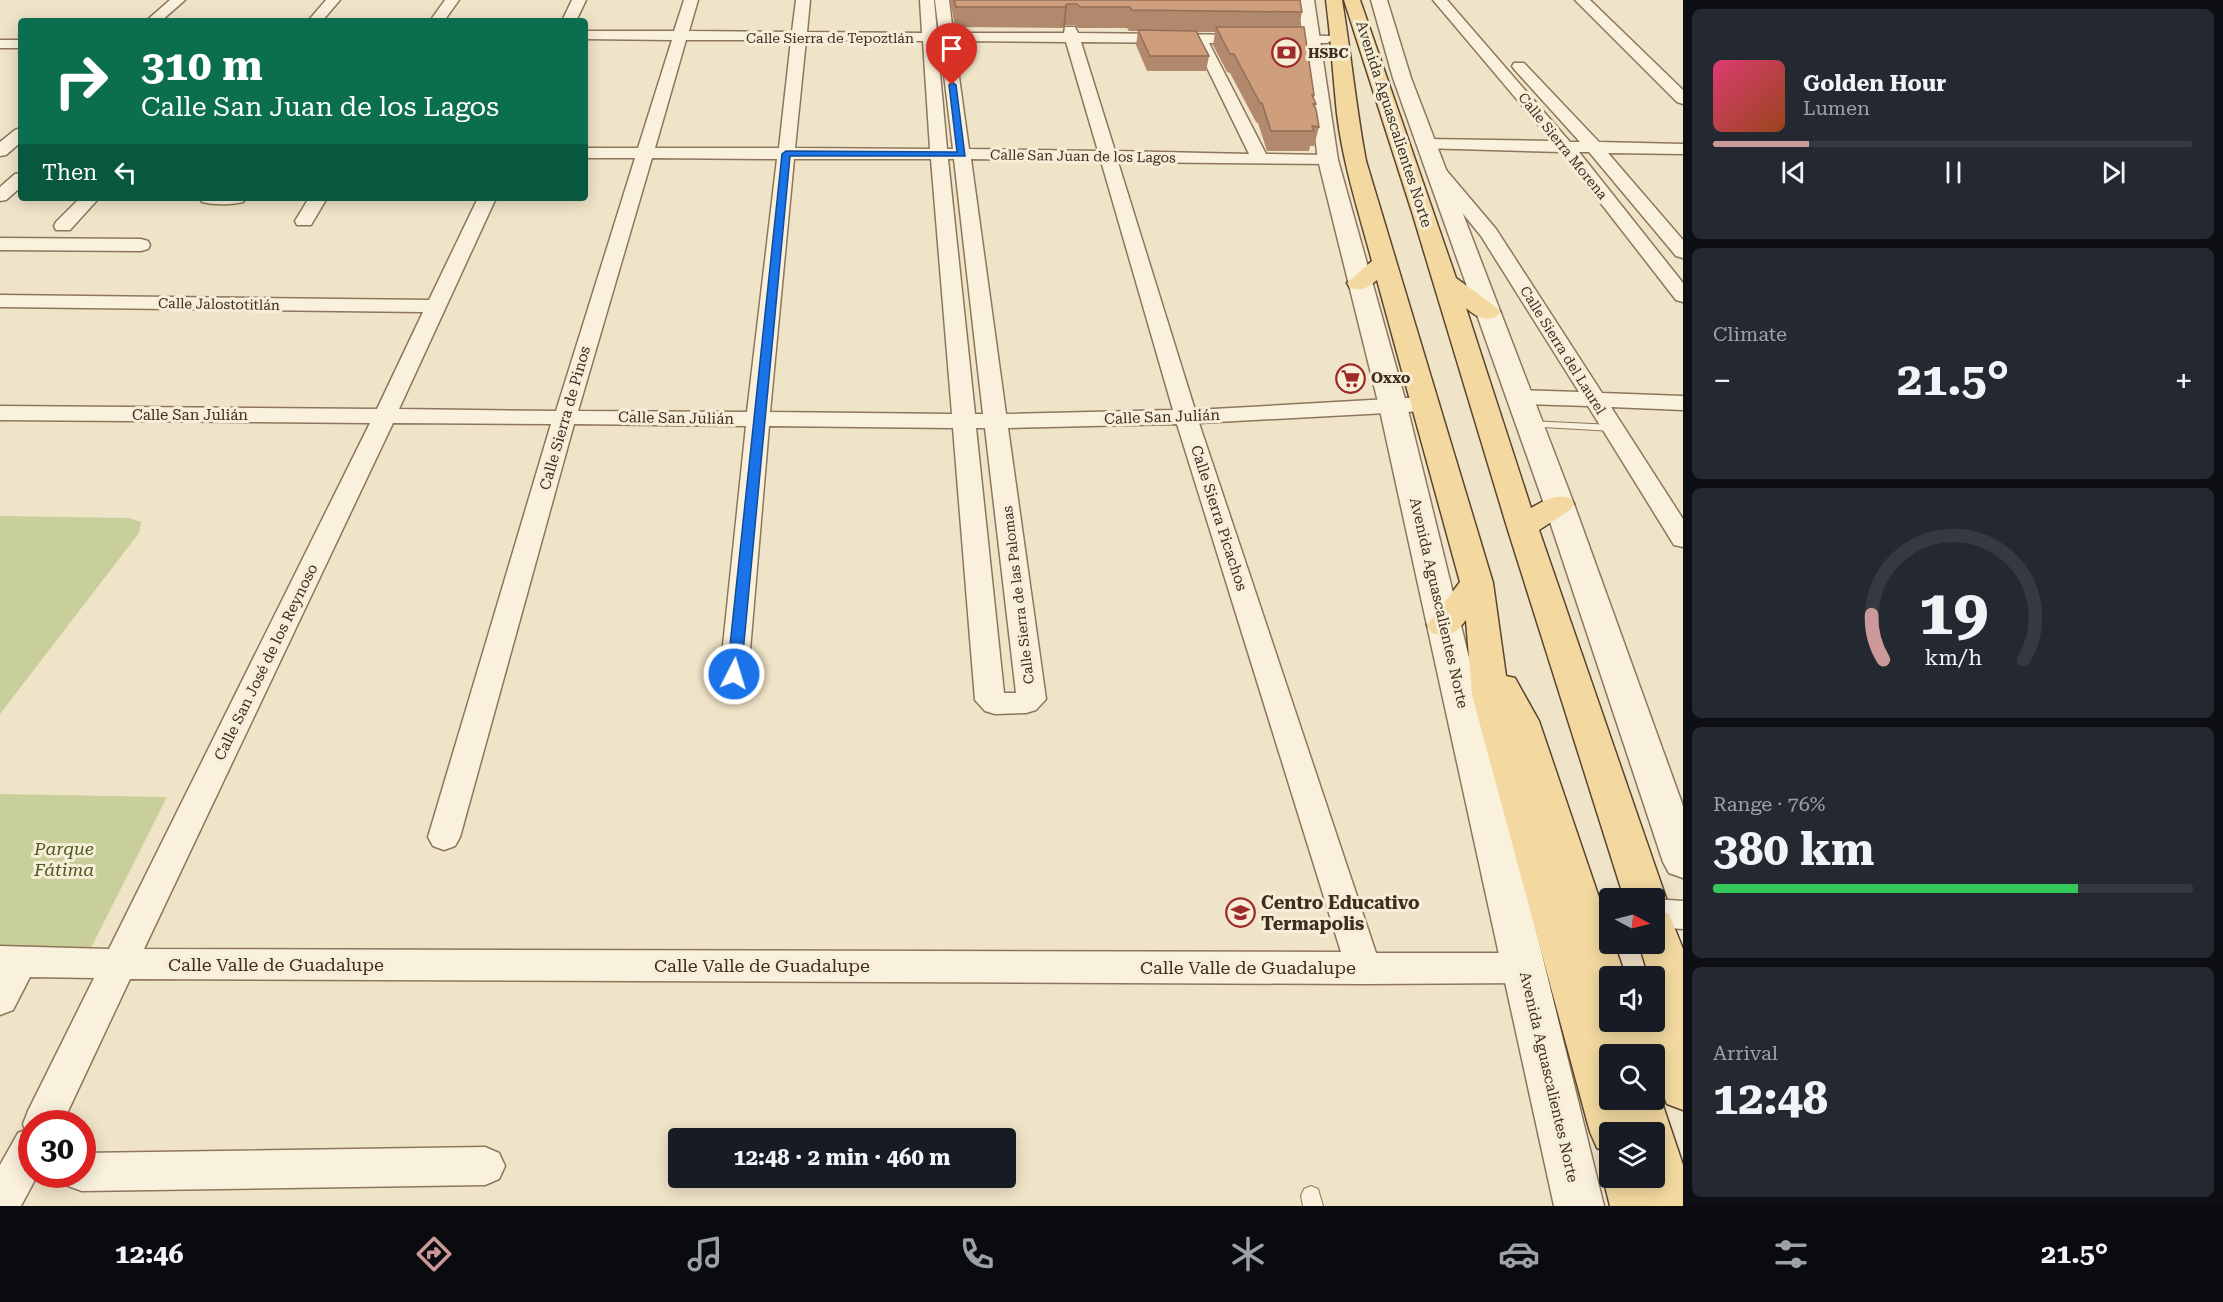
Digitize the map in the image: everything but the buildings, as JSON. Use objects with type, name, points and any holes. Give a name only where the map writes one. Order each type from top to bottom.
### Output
[{"type":"main road","points":[[1315,28],[1319,0]]},
{"type":"main road","name":"Avenida Aguascalientes Norte","points":[[1334,0],[1343,62],[1337,131],[1356,161],[1371,273]]},
{"type":"main road","name":"Avenida Aguascalientes Norte","points":[[1352,0],[1373,35],[1432,178],[1446,282],[1522,527],[1642,888]]},
{"type":"main road","points":[[1367,0],[1373,35]]},
{"type":"main road","points":[[1446,282],[1487,312]]},
{"type":"main road","name":"Avenida Aguascalientes Norte","points":[[1408,405],[1478,583],[1488,659],[1490,695],[1611,1122]]},
{"type":"main road","points":[[1522,527],[1559,504]]},
{"type":"main road","points":[[1444,625],[1478,583]]},
{"type":"main road","points":[[1488,659],[1521,721],[1600,966]]},
{"type":"main road","points":[[1570,673],[1569,713],[1581,763],[1618,886]]},
{"type":"main road","points":[[1665,954],[1683,1013]]},
{"type":"main road","points":[[1665,1032],[1683,1089]]},
{"type":"main road","points":[[1665,1186],[1671,1206]]},
{"type":"main road","points":[[1630,1188],[1635,1206]]},
{"type":"street","points":[[157,18],[178,0]]},
{"type":"street","points":[[318,18],[333,0]]},
{"type":"street","points":[[439,18],[452,0]]},
{"type":"street","points":[[570,18],[579,0]]},
{"type":"street","name":"Calle Sierra de Pinos","points":[[444,837],[564,417],[691,0]]},
{"type":"street","points":[[734,674],[758,419],[803,0]]},
{"type":"street","name":"Calle Sierra de las Palomas","points":[[927,0],[938,35],[962,154],[1031,699],[1026,703],[995,704],[990,700],[939,155],[938,35],[942,0]]},
{"type":"street","name":"Avenida Aguascalientes Norte","points":[[1379,0],[1373,35],[1402,78],[1432,178],[1520,397],[1683,862]]},
{"type":"street","name":"Calle Sierra Morena","points":[[1440,0],[1565,146],[1683,296]]},
{"type":"street","name":"Calle Sierra Morena","points":[[1459,0],[1594,147],[1683,252]]},
{"type":"street","points":[[1582,0],[1683,99]]},
{"type":"street","name":"Calle Sierra de Tepoztlán","points":[[588,35],[1071,34],[1315,28]]},
{"type":"street","name":"Calle Sierra de Tepoztlán","points":[[1071,34],[1200,39],[1315,28]]},
{"type":"street","name":"Avenida Aguascalientes Norte","points":[[1315,28],[1371,273],[1408,405],[1444,625],[1579,1206]]},
{"type":"street","name":"Calle Sierra de Tepoztlán","points":[[588,29],[681,34]]},
{"type":"street","name":"Calle Sierra Picachos","points":[[1071,34],[1186,417],[1364,969]]},
{"type":"street","points":[[1200,39],[1260,159]]},
{"type":"street","points":[[0,44],[18,44]]},
{"type":"street","name":"Calle San Juan de los Lagos","points":[[588,153],[962,154],[1260,159],[1337,131]]},
{"type":"street","points":[[0,151],[18,136]]},
{"type":"street","points":[[1432,178],[1565,146],[1683,149]]},
{"type":"street","points":[[0,151],[18,152]]},
{"type":"street","name":"Calle Sierra del Laurel","points":[[1432,178],[1472,209],[1489,233],[1683,539]]},
{"type":"street","points":[[0,196],[18,181]]},
{"type":"street","points":[[63,226],[87,201]]},
{"type":"street","points":[[304,221],[316,201]]},
{"type":"street","name":"Calle San José de los Reynoso","points":[[49,1110],[385,416],[486,201]]},
{"type":"street","points":[[0,244],[141,245]]},
{"type":"street","name":"Calle Jalostotitlán","points":[[0,301],[437,306]]},
{"type":"street","points":[[1520,397],[1683,404]]},
{"type":"street","name":"Calle San Julián","points":[[0,413],[997,421],[1186,417],[1408,405]]},
{"type":"street","points":[[0,999],[10,962]]},
{"type":"street","name":"Calle Valle de Guadalupe","points":[[10,962],[1525,968]]},
{"type":"street","points":[[96,1172],[485,1166]]},
{"type":"lane","points":[[1529,424],[1613,428]]},
{"type":"green space","points":[[0,516],[129,518],[141,522],[139,533],[0,714]]},
{"type":"green space","name":"Parque Fátima","points":[[0,794],[167,797],[91,948],[0,946]]},
{"type":"place","name":"HSBC","points":[[1287,53]]},
{"type":"place","name":"Oxxo","points":[[1350,378]]},
{"type":"place","name":"Centro Educativo Termapolis","points":[[1240,913]]},
{"type":"route","points":[[734,674],[786,154],[962,154],[952,85]]}]
